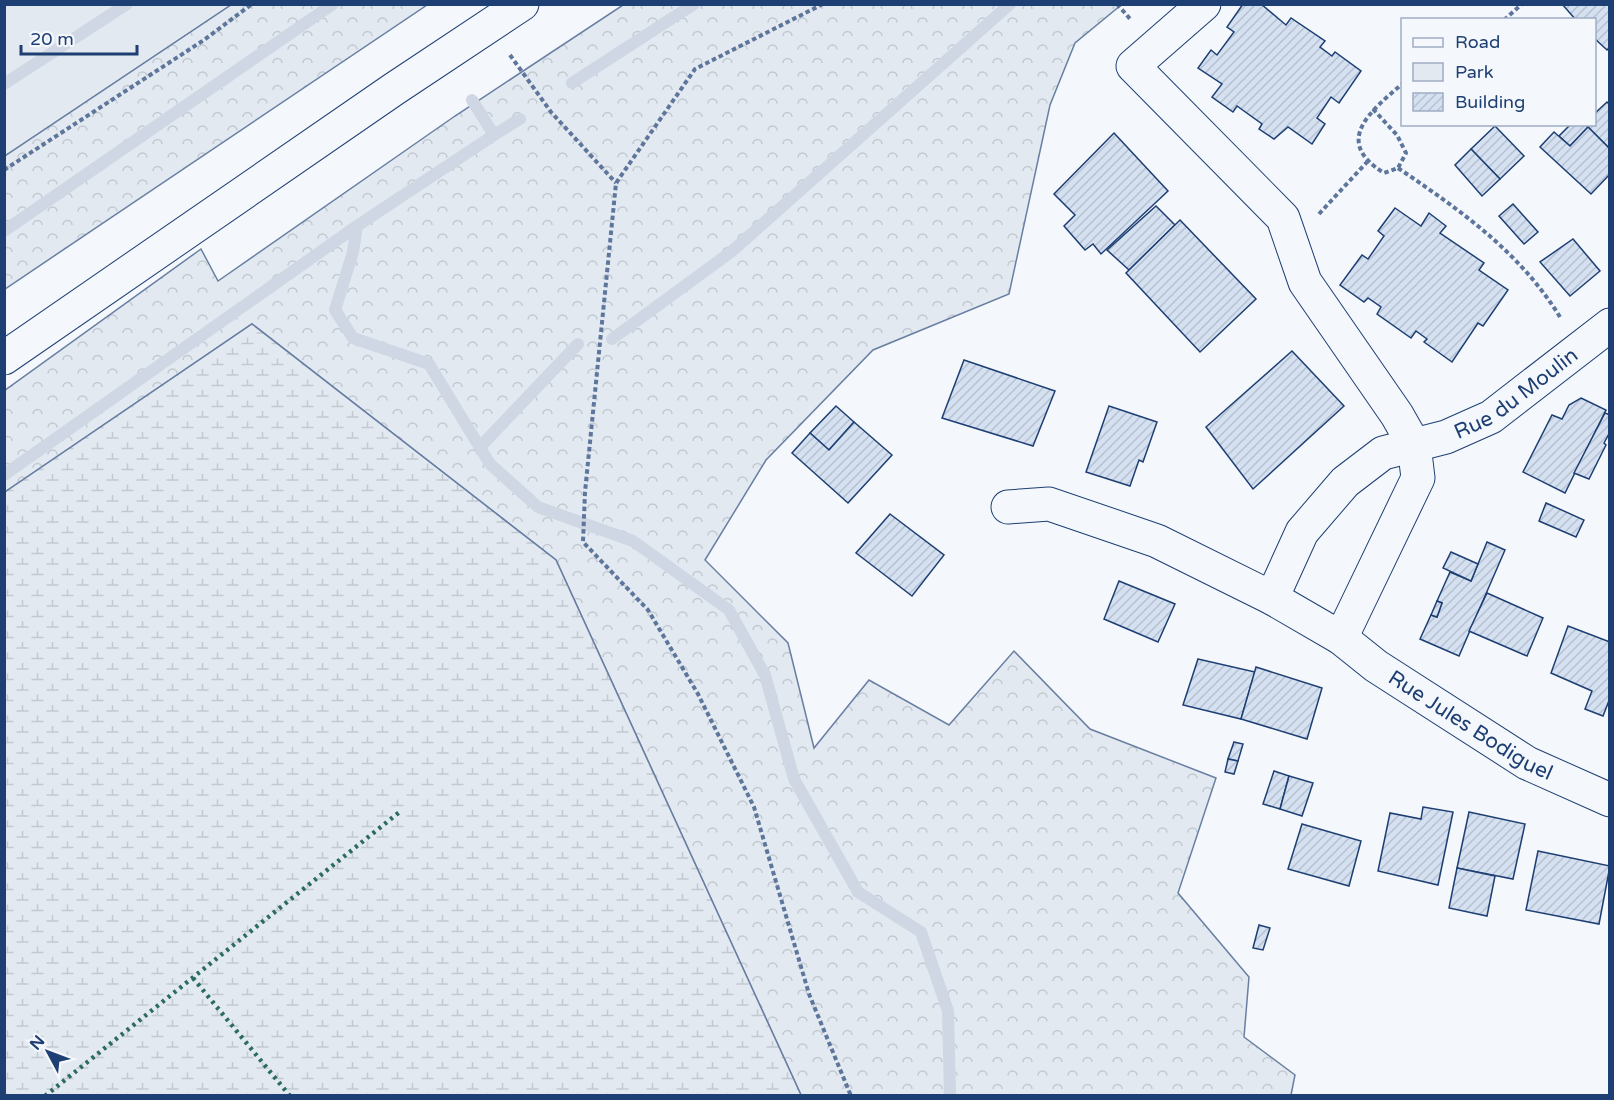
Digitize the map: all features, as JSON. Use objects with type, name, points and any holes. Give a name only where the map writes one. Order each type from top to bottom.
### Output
[{"type":"street","points":[[4,358],[522,4]]},
{"type":"street","points":[[1204,4],[1132,66],[1283,218],[1305,282],[1397,415],[1414,445],[1418,478],[1341,638]]},
{"type":"street","name":"Rue du Moulin","points":[[1272,598],[1302,532],[1345,482],[1383,453],[1446,436],[1491,417],[1610,325]]},
{"type":"street","name":"Rue Jules Bodiguel","points":[[1008,507],[1049,504],[1146,537],[1272,598],[1341,638],[1376,666],[1527,763],[1610,800]]},
{"type":"path","points":[[4,170],[204,40],[252,4]]},
{"type":"path","points":[[823,4],[695,69],[616,183],[585,497],[583,542],[648,610],[698,694],[754,807],[809,994],[851,1095]]},
{"type":"path","points":[[1506,18],[1522,4]]},
{"type":"path","points":[[489,25],[551,112],[616,183]]},
{"type":"path","points":[[1373,109],[1397,135],[1406,153],[1398,168],[1384,173],[1367,162],[1358,147],[1361,126],[1373,109],[1401,85]]},
{"type":"path","points":[[1292,243],[1367,162]]},
{"type":"path","points":[[1398,168],[1471,218],[1511,254],[1550,300],[1580,348]]},
{"type":"green space","points":[[5,5],[231,5],[5,156]]},
{"type":"green space","points":[[231,5],[427,5],[5,289],[5,156]]},
{"type":"green space","points":[[623,5],[1121,5],[1075,43],[1050,105],[1009,294],[873,350],[766,460],[705,560],[788,643],[814,748],[869,680],[949,725],[1014,651],[1090,729],[1216,778],[1178,893],[1249,977],[1244,1037],[1295,1075],[1291,1095],[801,1095],[556,560],[252,324],[5,492],[4,391],[201,249],[218,281],[455,116]]},
{"type":"green space","points":[[252,324],[556,560],[801,1095],[5,1095],[5,492]]},
{"type":"building","points":[[1243,4],[1261,4],[1286,25],[1291,18],[1325,41],[1320,47],[1332,56],[1335,52],[1361,71],[1339,103],[1331,97],[1317,118],[1325,124],[1312,144],[1288,127],[1274,139],[1259,129],[1262,124],[1237,106],[1233,112],[1212,97],[1222,84],[1198,68],[1211,50],[1217,55],[1234,32],[1227,27]]},
{"type":"building","points":[[1562,4],[1610,4],[1610,47],[1607,50],[1596,40],[1596,18],[1574,18]]},
{"type":"building","points":[[1607,102],[1610,105],[1610,149],[1587,126],[1596,126],[1596,112]]},
{"type":"building","points":[[1495,126],[1524,156],[1500,179],[1471,149]]},
{"type":"building","points":[[1569,126],[1588,127],[1570,146],[1559,136]]},
{"type":"building","points":[[1588,127],[1610,149],[1610,174],[1591,194],[1540,147],[1554,132],[1570,146]]},
{"type":"building","points":[[1114,133],[1168,191],[1101,254],[1093,244],[1085,250],[1064,226],[1075,215],[1054,194]]},
{"type":"building","points":[[1471,149],[1500,179],[1482,196],[1455,165]]},
{"type":"building","points":[[1513,204],[1538,232],[1524,244],[1499,216]]},
{"type":"building","points":[[1156,206],[1175,225],[1129,270],[1107,250]]},
{"type":"building","points":[[1395,208],[1421,226],[1429,213],[1446,226],[1440,233],[1484,263],[1479,270],[1508,290],[1483,326],[1478,323],[1452,362],[1424,342],[1427,339],[1416,331],[1411,338],[1377,314],[1381,307],[1368,298],[1364,302],[1340,285],[1362,255],[1368,259],[1384,236],[1378,231]]},
{"type":"building","points":[[1180,220],[1256,299],[1200,352],[1126,273]]},
{"type":"building","points":[[1573,239],[1600,271],[1570,296],[1540,262]]},
{"type":"building","points":[[1292,351],[1344,406],[1253,489],[1206,427]]},
{"type":"building","points":[[964,360],[1055,391],[1033,446],[942,418]]},
{"type":"building","points":[[1581,398],[1606,410],[1565,493],[1523,472],[1552,415],[1562,419],[1569,405]]},
{"type":"building","points":[[836,406],[854,422],[829,450],[810,433]]},
{"type":"building","points":[[1109,406],[1157,422],[1143,462],[1139,460],[1130,486],[1086,472]]},
{"type":"building","points":[[1605,413],[1610,415],[1610,432],[1589,479],[1574,473]]},
{"type":"building","points":[[854,422],[892,455],[848,503],[792,453],[810,433],[829,450]]},
{"type":"building","points":[[1546,503],[1584,520],[1576,537],[1539,521]]},
{"type":"building","points":[[890,514],[944,555],[912,596],[856,553]]},
{"type":"building","points":[[1487,542],[1505,550],[1459,656],[1420,639],[1431,615],[1437,617],[1442,603],[1437,601],[1450,572],[1471,581]]},
{"type":"building","points":[[1451,552],[1478,564],[1471,581],[1443,568]]},
{"type":"building","points":[[1119,581],[1175,604],[1158,642],[1104,619]]},
{"type":"building","points":[[1487,593],[1543,618],[1527,656],[1469,631]]},
{"type":"building","points":[[1437,601],[1442,603],[1437,617],[1431,615]]},
{"type":"building","points":[[1568,626],[1610,642],[1610,698],[1603,716],[1585,709],[1592,691],[1551,673]]},
{"type":"building","points":[[1198,659],[1255,672],[1241,719],[1183,705]]},
{"type":"building","points":[[1256,667],[1322,688],[1307,739],[1241,719]]},
{"type":"building","points":[[1234,742],[1243,744],[1238,761],[1228,759]]},
{"type":"building","points":[[1228,759],[1238,761],[1234,774],[1225,772]]},
{"type":"building","points":[[1274,771],[1289,776],[1280,809],[1263,804]]},
{"type":"building","points":[[1289,776],[1313,783],[1302,816],[1280,809]]},
{"type":"building","points":[[1423,807],[1453,812],[1438,885],[1378,871],[1390,813],[1421,819]]},
{"type":"building","points":[[1469,812],[1525,824],[1513,879],[1457,868]]},
{"type":"building","points":[[1302,824],[1361,841],[1349,886],[1288,869]]},
{"type":"building","points":[[1538,851],[1610,866],[1599,924],[1526,910]]},
{"type":"building","points":[[1457,868],[1495,876],[1487,916],[1449,908]]},
{"type":"building","points":[[1259,925],[1270,928],[1263,950],[1253,948]]},
{"type":"waterway","points":[[4,84],[127,4]]},
{"type":"waterway","points":[[4,231],[333,4]]},
{"type":"waterway","points":[[572,83],[694,4]]},
{"type":"waterway","points":[[612,339],[731,252],[1010,4]]},
{"type":"waterway","points":[[4,475],[357,226],[494,135],[472,100]]},
{"type":"waterway","points":[[494,135],[520,119]]},
{"type":"waterway","points":[[357,226],[353,252],[335,310],[353,338],[429,364],[490,464],[538,507],[633,541],[729,610],[765,675],[794,779],[858,892],[921,932],[948,1011],[950,1096]]},
{"type":"waterway","points":[[480,447],[578,344]]},
{"type":"hedge","points":[[45,1096],[402,810]]},
{"type":"hedge","points":[[193,978],[290,1096]]}]
